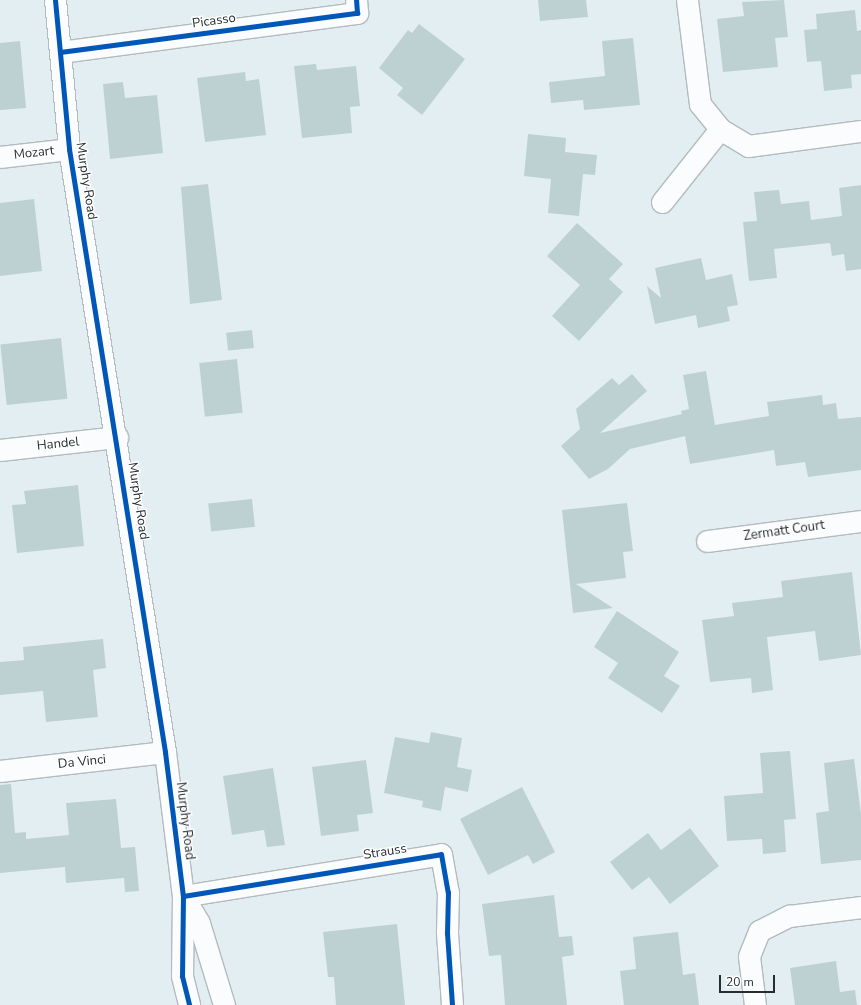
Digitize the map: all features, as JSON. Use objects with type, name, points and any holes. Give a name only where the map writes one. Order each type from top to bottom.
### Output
[{"type":"street","name":"Murphy Road","points":[[55,0],[69,149],[117,438],[165,752],[183,896],[182,976],[189,1005]]},
{"type":"street","name":"Picasso","points":[[60,52],[357,13],[356,0]]},
{"type":"street","points":[[687,0],[700,104],[720,129],[748,146],[861,131]]},
{"type":"street","points":[[662,202],[720,129]]},
{"type":"street","name":"Mozart","points":[[0,157],[69,149]]},
{"type":"street","name":"Handel","points":[[0,450],[117,438]]},
{"type":"street","name":"Zermatt Court","points":[[707,541],[861,521]]},
{"type":"street","name":"Da Vinci","points":[[0,771],[165,752]]},
{"type":"street","name":"Strauss","points":[[183,896],[441,854],[448,892],[452,1005]]},
{"type":"street","name":"Murphy Road","points":[[183,896],[199,923],[224,1005]]},
{"type":"street","points":[[755,1005],[749,956],[759,931],[789,916],[861,907]]},
{"type":"building","points":[[538,0],[586,0],[588,17],[540,21]]},
{"type":"building","points":[[784,0],[788,37],[775,38],[778,67],[723,72],[717,19],[744,16],[742,2]]},
{"type":"building","points":[[855,10],[857,31],[861,30],[861,74],[851,75],[852,88],[824,91],[821,61],[807,62],[804,30],[817,29],[816,14]]},
{"type":"building","points":[[419,24],[465,59],[422,115],[397,95],[403,88],[379,68],[408,30],[412,33]]},
{"type":"building","points":[[633,38],[640,105],[584,110],[583,100],[551,103],[549,82],[605,76],[602,41]]},
{"type":"building","points":[[20,41],[26,108],[0,110],[0,43]]},
{"type":"building","points":[[316,64],[317,70],[356,66],[360,106],[350,107],[352,133],[302,138],[294,66]]},
{"type":"building","points":[[245,72],[246,81],[259,79],[266,135],[205,142],[197,78]]},
{"type":"building","points":[[123,82],[125,98],[157,95],[163,153],[110,159],[103,84]]},
{"type":"building","points":[[528,134],[566,138],[565,152],[597,155],[595,175],[583,174],[579,216],[548,213],[551,179],[524,176]]},
{"type":"building","points":[[208,184],[222,300],[190,304],[181,187]]},
{"type":"building","points":[[861,185],[861,269],[846,271],[844,254],[832,256],[830,243],[774,249],[777,278],[749,281],[743,222],[757,221],[754,192],[779,190],[781,204],[809,201],[811,220],[842,216],[839,188]]},
{"type":"building","points":[[34,199],[42,271],[0,276],[0,203]]},
{"type":"building","points":[[577,223],[623,264],[609,279],[623,292],[579,341],[552,316],[580,285],[547,256]]},
{"type":"building","points":[[701,258],[706,280],[732,274],[738,305],[727,307],[730,321],[698,328],[696,315],[655,324],[647,286],[661,298],[655,268]]},
{"type":"building","points":[[252,330],[254,348],[228,351],[226,333]]},
{"type":"building","points":[[61,338],[67,399],[7,405],[0,344]]},
{"type":"building","points":[[237,359],[243,413],[205,417],[199,363]]},
{"type":"building","points":[[706,371],[715,425],[769,416],[767,402],[822,395],[823,405],[836,403],[838,419],[861,417],[861,470],[808,477],[805,462],[776,466],[774,450],[690,464],[685,436],[630,449],[608,469],[589,479],[561,446],[580,429],[576,409],[612,378],[619,385],[632,374],[647,391],[600,433],[682,414],[681,411],[689,409],[683,375]]},
{"type":"building","points":[[78,485],[84,546],[17,553],[12,505],[26,504],[24,491]]},
{"type":"building","points":[[252,499],[255,527],[211,531],[208,504]]},
{"type":"building","points":[[627,503],[633,551],[623,552],[626,578],[576,584],[613,608],[573,613],[562,510]]},
{"type":"building","points":[[852,572],[861,655],[819,661],[815,631],[767,637],[773,690],[752,693],[751,678],[710,682],[702,620],[734,616],[732,603],[783,597],[781,581]]},
{"type":"building","points":[[617,611],[679,652],[664,676],[680,686],[662,713],[608,678],[618,663],[594,647]]},
{"type":"building","points":[[103,639],[106,668],[93,670],[98,717],[46,722],[43,691],[0,695],[0,662],[24,660],[23,647]]},
{"type":"building","points":[[431,732],[462,738],[457,767],[472,770],[468,792],[445,787],[441,811],[422,807],[423,801],[384,793],[395,737],[429,743]]},
{"type":"building","points":[[790,751],[796,819],[784,820],[786,852],[763,854],[762,839],[727,841],[724,796],[763,793],[760,753]]},
{"type":"building","points":[[854,759],[861,814],[861,860],[821,864],[816,813],[829,811],[824,763]]},
{"type":"building","points":[[366,760],[373,813],[357,815],[359,831],[321,836],[312,767]]},
{"type":"building","points":[[273,768],[285,845],[267,847],[264,830],[232,835],[223,776]]},
{"type":"building","points":[[11,784],[15,833],[26,832],[26,839],[69,835],[66,803],[116,799],[121,848],[135,847],[139,891],[125,892],[124,878],[66,883],[65,867],[0,873],[0,785]]},
{"type":"building","points":[[522,787],[555,852],[533,864],[528,855],[488,875],[460,819]]},
{"type":"building","points":[[690,828],[719,866],[670,904],[649,877],[632,890],[610,862],[648,833],[661,850]]},
{"type":"building","points":[[554,895],[559,937],[572,936],[574,955],[562,957],[567,1005],[505,1005],[501,955],[489,956],[482,904]]},
{"type":"building","points":[[397,924],[405,1005],[336,1005],[334,977],[328,977],[323,932]]},
{"type":"building","points":[[678,932],[683,975],[695,973],[699,1005],[624,1005],[620,971],[636,969],[633,937]]},
{"type":"building","points":[[836,961],[840,992],[855,990],[857,1005],[795,1005],[790,968]]},
{"type":"cycle path","points":[[55,0],[69,149],[165,752],[183,896],[182,976],[189,1005]]},
{"type":"cycle path","points":[[60,52],[357,13],[356,0]]},
{"type":"cycle path","points":[[183,896],[441,854],[448,892],[447,933],[452,1005]]}]
